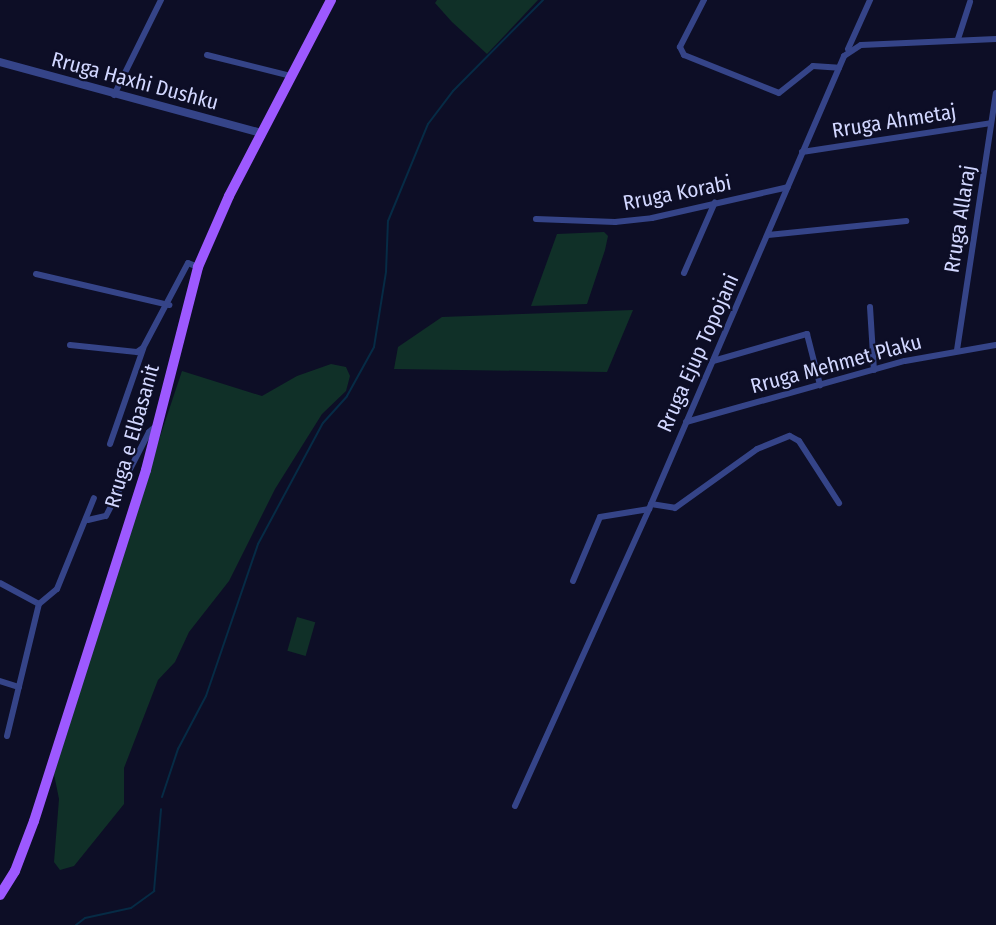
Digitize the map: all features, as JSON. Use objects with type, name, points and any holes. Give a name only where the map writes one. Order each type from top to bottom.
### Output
[{"type":"main road","name":"Rruga e Elbasanit","points":[[0,895],[34,821],[157,426],[198,267],[261,133],[331,0]]},
{"type":"street","points":[[114,95],[161,0]]},
{"type":"street","points":[[704,0],[680,46],[684,55],[779,93],[813,66],[839,68]]},
{"type":"street","name":"Rruga Ejup Topojani","points":[[515,806],[650,507],[802,152],[870,0]]},
{"type":"street","points":[[958,39],[970,2]]},
{"type":"street","points":[[848,50],[861,45],[996,39]]},
{"type":"street","points":[[207,55],[291,76]]},
{"type":"street","name":"Rruga Haxhi Dushku","points":[[0,62],[114,95],[261,133]]},
{"type":"street","name":"Rruga Allaraj","points":[[957,350],[996,93]]},
{"type":"street","name":"Rruga Ahmetaj","points":[[802,152],[991,123]]},
{"type":"street","name":"Rruga Korabi","points":[[536,219],[633,220],[788,187]]},
{"type":"street","points":[[684,273],[715,202]]},
{"type":"street","points":[[768,235],[906,221]]},
{"type":"street","points":[[110,444],[143,348],[169,305],[188,263],[198,267]]},
{"type":"street","points":[[36,274],[169,305]]},
{"type":"street","points":[[870,307],[874,370]]},
{"type":"street","points":[[713,361],[807,334],[820,385]]},
{"type":"street","points":[[70,345],[137,352],[143,348]]},
{"type":"street","name":"Rruga Mehmet Plaku","points":[[686,422],[874,370],[957,350],[996,345]]},
{"type":"street","points":[[88,520],[101,520],[108,513],[149,432],[157,426]]},
{"type":"street","points":[[573,581],[600,517],[650,507],[675,508],[758,449],[790,436],[799,441],[839,503]]},
{"type":"street","points":[[7,736],[39,604],[57,589],[88,520],[94,498]]},
{"type":"street","points":[[0,583],[39,604]]},
{"type":"street","points":[[0,681],[19,687]]},
{"type":"green space","points":[[437,0],[538,0],[487,54],[452,22],[435,3]]},
{"type":"green space","points":[[604,232],[608,236],[605,250],[587,304],[531,306],[557,234]]},
{"type":"green space","points":[[633,310],[607,372],[394,369],[398,347],[442,317]]},
{"type":"green space","points":[[331,364],[346,367],[350,376],[346,391],[322,414],[275,489],[229,581],[189,632],[175,662],[158,680],[124,768],[124,804],[74,866],[60,870],[54,862],[59,799],[54,774],[116,568],[182,371],[262,396],[297,376]]},
{"type":"green space","points":[[297,617],[315,622],[306,656],[287,651]]},
{"type":"waterway","points":[[162,797],[178,749],[206,696],[258,544],[323,423],[347,396],[374,347],[386,272],[388,221],[428,124],[453,91],[543,0]]},
{"type":"waterway","points":[[76,925],[85,918],[131,908],[154,891],[161,809]]}]
